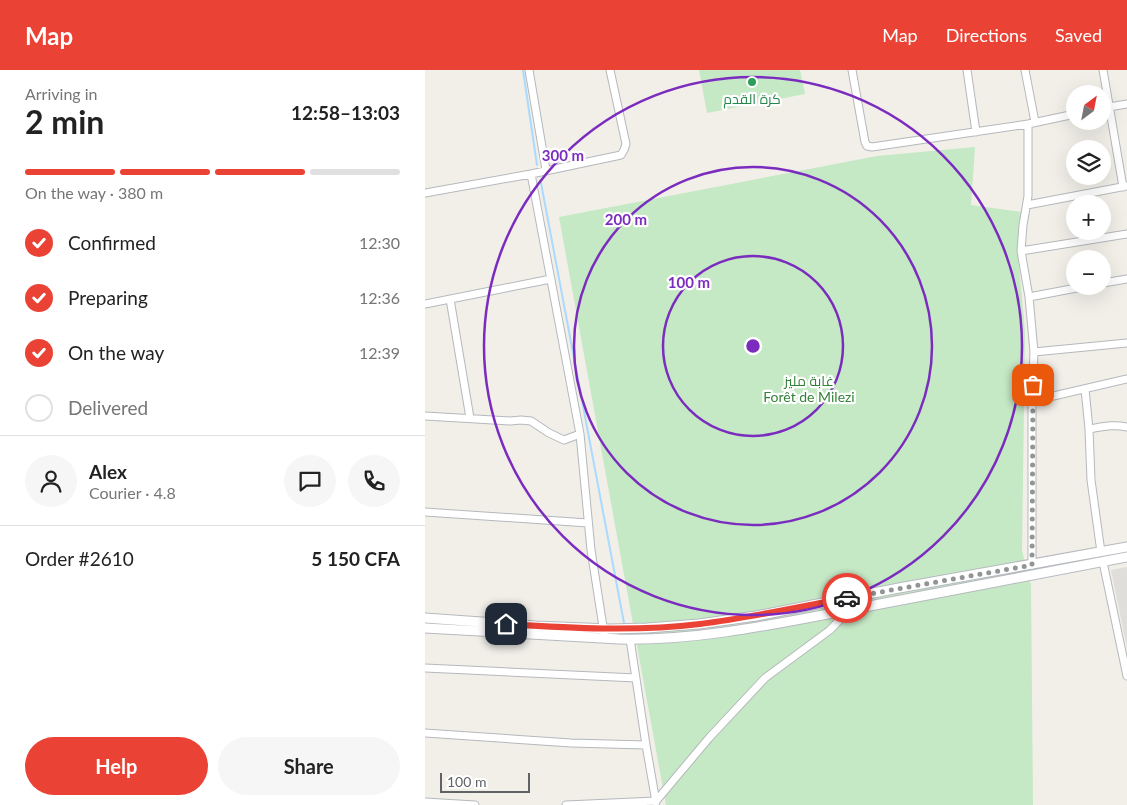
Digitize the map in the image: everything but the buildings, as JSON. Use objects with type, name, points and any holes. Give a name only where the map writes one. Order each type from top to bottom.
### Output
[{"type":"street","points":[[529,70],[546,170]]},
{"type":"street","points":[[425,192],[531,174],[621,155],[626,144],[610,70]]},
{"type":"street","points":[[852,70],[865,142],[867,146],[871,147],[1032,124],[1066,116]]},
{"type":"street","points":[[967,70],[976,132]]},
{"type":"street","points":[[1025,70],[1032,124],[1029,188],[1021,251],[1029,297],[1034,352],[1032,565]]},
{"type":"street","points":[[1103,70],[1104,85]]},
{"type":"street","points":[[1111,107],[1127,104]]},
{"type":"street","points":[[1027,206],[1125,186],[1111,129]]},
{"type":"street","points":[[531,174],[580,434],[588,523],[604,633]]},
{"type":"street","points":[[1021,251],[1127,234]]},
{"type":"street","points":[[425,304],[551,279]]},
{"type":"street","points":[[1111,282],[1127,279]]},
{"type":"street","points":[[1029,297],[1066,290]]},
{"type":"street","points":[[449,299],[470,418]]},
{"type":"street","points":[[1034,352],[1127,344]]},
{"type":"street","points":[[1033,401],[1127,379]]},
{"type":"street","points":[[1085,390],[1091,480],[1101,552]]},
{"type":"street","points":[[425,416],[531,421],[564,440],[580,434]]},
{"type":"street","points":[[1089,429],[1110,425],[1127,428]]},
{"type":"street","points":[[425,512],[588,523]]},
{"type":"street","points":[[425,628],[604,633],[699,624],[757,616],[1127,547]]},
{"type":"street","points":[[425,618],[604,633],[630,639],[648,639],[761,626],[1127,557]]},
{"type":"street","points":[[1103,562],[1127,676]]},
{"type":"street","points":[[657,803],[709,738],[765,678],[830,630],[849,610]]},
{"type":"street","points":[[630,639],[657,803]]},
{"type":"street","points":[[425,668],[636,678]]},
{"type":"street","points":[[425,734],[571,743],[646,745]]},
{"type":"street","points":[[426,801],[475,805]]},
{"type":"street","points":[[566,805],[657,803]]},
{"type":"shaded area","points":[[1127,567],[1127,648],[1111,570]]},
{"type":"green space","name":"كرة القدم","points":[[699,70],[800,70],[805,94],[707,113]]},
{"type":"green space","name":"غابة مليز Forêt de Milezi","points":[[975,147],[971,205],[1021,212],[1018,254],[1025,332],[1022,551],[1031,585],[1033,805],[666,805],[559,217],[877,156]]},
{"type":"waterway","points":[[523,70],[537,165]]},
{"type":"waterway","points":[[541,183],[624,623]]},
{"type":"way so far","points":[[847,598],[1032,565],[1033,385]]},
{"type":"place","name":"كرة القدم","points":[[752,82]]},
{"type":"route","points":[[506,624],[610,629],[647,628],[699,624],[757,616],[847,598]]}]
